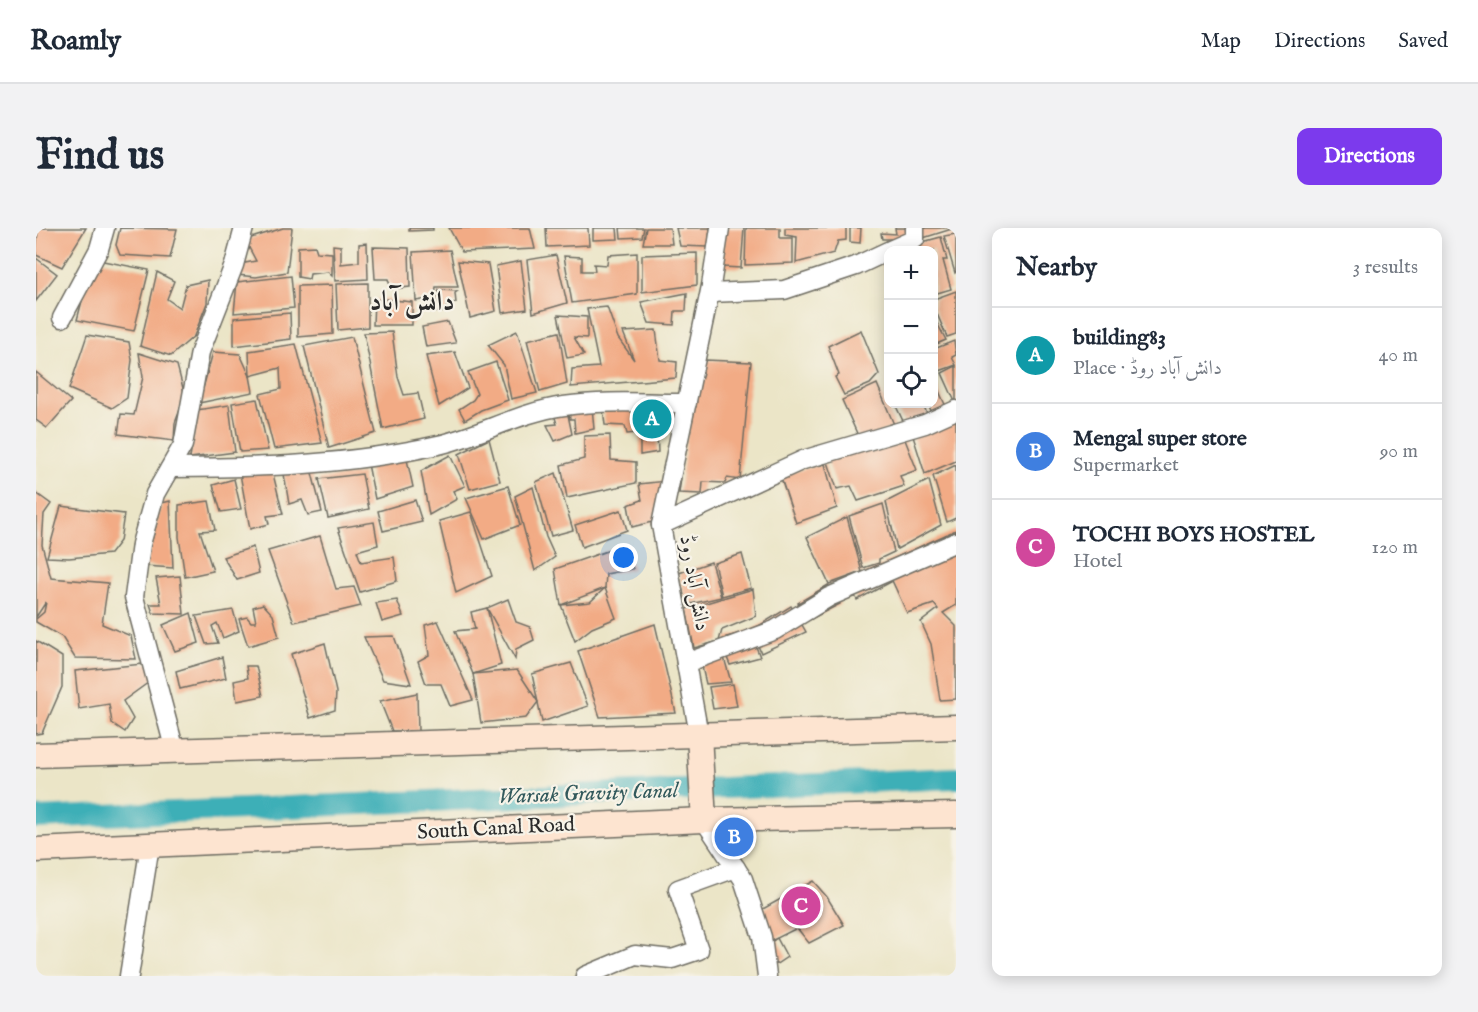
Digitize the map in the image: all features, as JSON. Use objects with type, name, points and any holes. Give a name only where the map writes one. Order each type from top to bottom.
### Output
[{"type":"main road","points":[[36,755],[956,727]]},
{"type":"main road","points":[[699,735],[704,820]]},
{"type":"main road","name":"South Canal Road","points":[[36,850],[704,820],[956,815]]},
{"type":"street","points":[[62,318],[99,249],[105,228]]},
{"type":"street","points":[[175,751],[134,597],[141,544],[155,494],[183,445],[200,352],[234,265],[244,228]]},
{"type":"street","name":"دانش آباد روڈ","points":[[699,735],[661,525],[710,293],[720,228]]},
{"type":"street","points":[[900,246],[915,239],[915,228]]},
{"type":"street","points":[[710,293],[784,290],[856,266],[884,253]]},
{"type":"street","points":[[170,468],[254,468],[349,460],[439,445],[523,415],[564,405],[687,402]]},
{"type":"street","points":[[661,525],[803,460],[925,424],[956,410]]},
{"type":"street","points":[[686,663],[775,630],[829,597],[956,542]]},
{"type":"street","points":[[704,820],[743,879],[762,937],[767,976]]},
{"type":"street","points":[[129,976],[150,845]]},
{"type":"street","points":[[585,976],[635,955],[672,959],[699,950],[678,889],[736,868]]},
{"type":"building","points":[[38,228],[86,228],[62,267],[36,255]]},
{"type":"building","points":[[120,228],[177,229],[170,258],[120,255],[116,245]]},
{"type":"building","points":[[283,228],[292,228],[287,272],[256,277],[237,275],[240,264],[256,261],[245,240]]},
{"type":"building","points":[[409,228],[433,228],[433,230],[409,231]]},
{"type":"building","points":[[449,228],[530,228],[535,249],[462,252]]},
{"type":"building","points":[[546,228],[588,228],[589,245],[547,247]]},
{"type":"building","points":[[593,228],[617,228],[618,239],[593,240]]},
{"type":"building","points":[[620,228],[644,228],[642,237],[621,238]]},
{"type":"building","points":[[646,228],[670,228],[672,244],[643,244]]},
{"type":"building","points":[[676,228],[710,228],[708,247],[680,246]]},
{"type":"building","points":[[723,228],[744,228],[741,268],[723,267]]},
{"type":"building","points":[[746,228],[780,228],[780,238],[793,238],[793,263],[745,265]]},
{"type":"building","points":[[785,228],[846,228],[846,240],[838,241],[834,253],[796,263],[797,237],[785,235]]},
{"type":"building","points":[[850,228],[861,228],[860,243],[850,242]]},
{"type":"building","points":[[895,228],[910,228],[911,239],[882,239],[881,233],[896,234]]},
{"type":"building","points":[[919,228],[955,228],[920,239]]},
{"type":"building","points":[[956,234],[956,272],[955,273],[944,236]]},
{"type":"building","points":[[941,237],[947,260],[943,260],[951,289],[938,293],[938,246],[916,246],[915,244]]},
{"type":"building","points":[[367,243],[368,279],[335,281],[333,245],[341,246],[341,264],[359,262],[359,244]]},
{"type":"building","points":[[315,246],[317,252],[332,253],[332,276],[328,272],[310,274],[309,279],[298,277],[298,247]]},
{"type":"building","points":[[373,247],[409,248],[410,287],[391,289],[388,279],[375,279]]},
{"type":"building","points":[[450,250],[458,287],[436,287],[435,298],[416,301],[413,252]]},
{"type":"building","points":[[637,253],[637,294],[572,303],[564,256],[582,257],[582,271],[595,271],[594,264],[607,265],[608,255]]},
{"type":"building","points":[[697,253],[697,285],[642,292],[642,255]]},
{"type":"building","points":[[884,254],[884,268],[880,255]]},
{"type":"building","points":[[556,255],[567,303],[533,313],[527,260]]},
{"type":"building","points":[[36,258],[57,274],[36,301]]},
{"type":"building","points":[[93,259],[149,270],[134,331],[77,320]]},
{"type":"building","points":[[458,261],[488,264],[496,311],[470,318]]},
{"type":"building","points":[[521,261],[527,309],[502,313],[496,266]]},
{"type":"building","points":[[157,272],[174,281],[167,299],[180,308],[186,285],[208,280],[207,303],[194,336],[171,356],[140,346]]},
{"type":"building","points":[[291,276],[294,308],[234,313],[237,282]]},
{"type":"building","points":[[368,283],[368,327],[338,330],[336,284]]},
{"type":"building","points":[[332,285],[333,334],[298,337],[298,286]]},
{"type":"building","points":[[439,290],[458,291],[455,293],[456,303],[447,304],[447,312],[430,312],[430,303],[437,302]]},
{"type":"building","points":[[956,291],[956,334],[947,337],[938,316],[938,298]]},
{"type":"building","points":[[687,293],[686,311],[675,311],[674,325],[649,323],[641,302]]},
{"type":"building","points":[[374,300],[412,302],[412,325],[373,325]]},
{"type":"building","points":[[607,307],[618,338],[634,360],[623,332],[656,330],[660,360],[677,362],[676,378],[571,387],[572,369],[599,367],[587,309]]},
{"type":"building","points":[[290,313],[291,339],[234,346],[234,318]]},
{"type":"building","points":[[558,315],[587,317],[587,338],[574,337],[584,355],[567,358]]},
{"type":"building","points":[[448,322],[456,343],[426,347],[422,327]]},
{"type":"building","points":[[938,325],[946,340],[938,343]]},
{"type":"building","points":[[861,330],[879,374],[870,384],[844,395],[835,377],[839,375],[828,346]]},
{"type":"building","points":[[517,331],[537,393],[511,399],[504,365],[488,345]]},
{"type":"building","points":[[392,332],[398,377],[404,395],[418,393],[424,419],[383,429],[364,333]]},
{"type":"building","points":[[559,332],[567,384],[540,392],[527,340]]},
{"type":"building","points":[[87,335],[129,342],[132,360],[127,398],[112,408],[69,389]]},
{"type":"building","points":[[352,337],[376,433],[329,448],[304,346]]},
{"type":"building","points":[[954,341],[956,355],[952,357],[956,365],[938,372],[938,347]]},
{"type":"building","points":[[296,344],[322,443],[274,449],[260,394],[281,389],[280,368],[250,376],[249,351]]},
{"type":"building","points":[[213,352],[240,354],[250,376],[253,392],[199,403]]},
{"type":"building","points":[[455,352],[468,388],[439,406],[426,356]]},
{"type":"building","points":[[139,353],[177,365],[185,396],[175,423],[174,441],[118,434],[121,414],[134,415],[143,377]]},
{"type":"building","points":[[705,360],[751,362],[740,480],[727,478],[725,483],[703,482],[702,494],[679,493],[690,413]]},
{"type":"building","points":[[496,362],[508,400],[481,410],[465,420],[459,409],[473,400],[477,394],[468,372]]},
{"type":"building","points":[[956,366],[956,404],[942,373]]},
{"type":"building","points":[[36,372],[71,401],[47,428],[36,420]]},
{"type":"building","points":[[877,384],[884,401],[884,408],[887,408],[895,427],[860,440],[842,400]]},
{"type":"building","points":[[938,389],[947,409],[933,415],[930,408],[938,408]]},
{"type":"building","points":[[257,399],[268,450],[240,452],[232,403]]},
{"type":"building","points":[[647,403],[666,405],[666,424],[638,429],[636,414],[647,414]]},
{"type":"building","points":[[229,405],[235,452],[190,458],[197,410]]},
{"type":"building","points":[[592,407],[594,429],[575,433],[574,419],[570,419],[569,408]]},
{"type":"building","points":[[632,407],[636,433],[627,434],[625,426],[605,425],[603,409]]},
{"type":"building","points":[[897,408],[925,408],[928,416],[904,423]]},
{"type":"building","points":[[567,410],[572,434],[555,441],[547,425],[557,424],[553,411]]},
{"type":"building","points":[[956,410],[956,461],[925,474],[911,430]]},
{"type":"building","points":[[657,432],[658,452],[640,455],[640,433]]},
{"type":"building","points":[[902,432],[917,470],[900,476],[904,486],[858,501],[851,486],[837,489],[827,459]]},
{"type":"building","points":[[610,435],[611,460],[636,462],[636,483],[567,498],[561,465],[584,459],[584,436]]},
{"type":"building","points":[[489,439],[500,481],[470,489],[459,454]]},
{"type":"building","points":[[406,455],[413,487],[375,499],[368,464]]},
{"type":"building","points":[[450,455],[465,486],[453,491],[457,499],[429,515],[421,471]]},
{"type":"building","points":[[825,464],[837,508],[796,523],[780,475]]},
{"type":"building","points":[[956,465],[956,518],[947,522],[933,476]]},
{"type":"building","points":[[311,469],[322,512],[308,515],[302,500],[289,504],[284,474]]},
{"type":"building","points":[[272,470],[283,514],[267,516],[269,524],[250,529],[240,474]]},
{"type":"building","points":[[556,473],[573,530],[551,536],[536,482]]},
{"type":"building","points":[[362,474],[369,509],[328,518],[319,479]]},
{"type":"building","points":[[234,479],[241,509],[221,512],[213,485]]},
{"type":"building","points":[[929,480],[941,525],[897,549],[886,502]]},
{"type":"building","points":[[666,481],[660,520],[632,527],[628,505],[642,500],[639,484]]},
{"type":"building","points":[[508,486],[520,525],[484,539],[466,498]]},
{"type":"building","points":[[533,487],[546,537],[555,557],[535,571],[515,496]]},
{"type":"building","points":[[36,493],[51,504],[44,514],[42,545],[51,578],[108,583],[102,624],[131,636],[136,659],[75,658],[62,637],[36,622],[36,619],[44,612],[46,602],[36,617]]},
{"type":"building","points":[[415,500],[422,522],[383,531],[378,511]]},
{"type":"building","points":[[170,501],[173,568],[145,566],[162,503]]},
{"type":"building","points":[[209,501],[215,530],[200,531],[213,571],[185,577],[179,537],[179,505]]},
{"type":"building","points":[[883,504],[894,552],[879,559],[879,563],[863,568],[849,516]]},
{"type":"building","points":[[61,506],[124,514],[120,541],[110,554],[69,558],[47,557]]},
{"type":"building","points":[[621,510],[627,530],[582,547],[575,525]]},
{"type":"building","points":[[471,512],[492,576],[456,593],[439,521]]},
{"type":"building","points":[[847,517],[862,572],[829,584],[807,537]]},
{"type":"building","points":[[374,522],[378,545],[357,551],[361,562],[394,557],[397,581],[360,592],[338,528]]},
{"type":"building","points":[[956,530],[956,605],[943,613],[956,626],[956,699],[940,700],[931,644],[921,622],[938,609],[934,604],[907,613],[884,563]]},
{"type":"building","points":[[320,536],[336,589],[354,587],[361,606],[294,622],[268,551]]},
{"type":"building","points":[[624,545],[633,569],[606,574],[605,588],[561,605],[555,569]]},
{"type":"building","points":[[253,547],[259,573],[237,580],[223,557]]},
{"type":"building","points":[[742,554],[751,588],[722,596],[714,563]]},
{"type":"building","points":[[711,562],[721,597],[686,605],[679,573]]},
{"type":"building","points":[[882,565],[891,582],[857,600],[849,582]]},
{"type":"building","points":[[180,576],[184,614],[153,613],[150,604],[161,604],[156,578]]},
{"type":"building","points":[[828,585],[840,604],[809,620],[798,603]]},
{"type":"building","points":[[605,588],[616,618],[592,628],[575,641],[561,605],[590,602]]},
{"type":"building","points":[[753,589],[756,616],[722,630],[719,641],[694,648],[686,609]]},
{"type":"building","points":[[508,599],[516,622],[530,627],[534,640],[516,649],[515,659],[487,608]]},
{"type":"building","points":[[397,600],[403,616],[382,622],[376,603]]},
{"type":"building","points":[[263,604],[273,615],[279,637],[248,646],[239,619],[247,617],[251,622],[256,622],[253,607]]},
{"type":"building","points":[[791,606],[806,632],[761,653],[752,630]]},
{"type":"building","points":[[487,608],[501,665],[473,674],[455,631],[475,629],[471,612]]},
{"type":"building","points":[[233,610],[239,631],[223,638],[217,623],[212,626],[218,643],[206,644],[196,616]]},
{"type":"building","points":[[191,613],[199,643],[175,651],[163,625]]},
{"type":"building","points":[[438,621],[473,700],[450,706],[441,684],[426,684],[418,661],[429,655],[425,625]]},
{"type":"building","points":[[655,624],[676,713],[600,717],[578,651]]},
{"type":"building","points":[[750,631],[760,657],[730,665],[726,655],[730,653],[726,637]]},
{"type":"building","points":[[394,636],[411,684],[383,680],[364,637]]},
{"type":"building","points":[[36,641],[62,657],[62,687],[42,733],[36,734]]},
{"type":"building","points":[[325,643],[336,692],[335,710],[310,718],[291,654]]},
{"type":"building","points":[[698,650],[723,654],[731,682],[706,684]]},
{"type":"building","points":[[222,657],[226,678],[180,689],[176,671]]},
{"type":"building","points":[[152,663],[156,677],[123,701],[133,719],[125,732],[112,723],[109,704],[79,709],[75,671]]},
{"type":"building","points":[[571,663],[588,706],[542,722],[532,674]]},
{"type":"building","points":[[246,666],[256,666],[263,696],[237,701],[234,681],[248,678]]},
{"type":"building","points":[[517,670],[538,702],[526,718],[481,723],[473,674]]},
{"type":"building","points":[[733,684],[737,706],[713,709],[709,687]]},
{"type":"building","points":[[417,693],[418,731],[392,731],[380,701]]},
{"type":"building","points":[[737,825],[740,843],[731,845],[727,826]]},
{"type":"building","points":[[813,881],[827,897],[844,925],[809,943],[797,928],[763,945],[754,914]]},
{"type":"building","points":[[777,938],[787,957],[772,967],[766,946]]},
{"type":"waterway","name":"Warsak Gravity Canal","points":[[36,818],[956,778]]},
{"type":"place","name":"building83","points":[[652,419]]},
{"type":"place","name":"Mengal super store","points":[[734,837]]},
{"type":"place","name":"TOCHI BOYS HOSTEL","points":[[801,906]]},
{"type":"district","name":"دانش آباد","points":[[412,303]]}]
